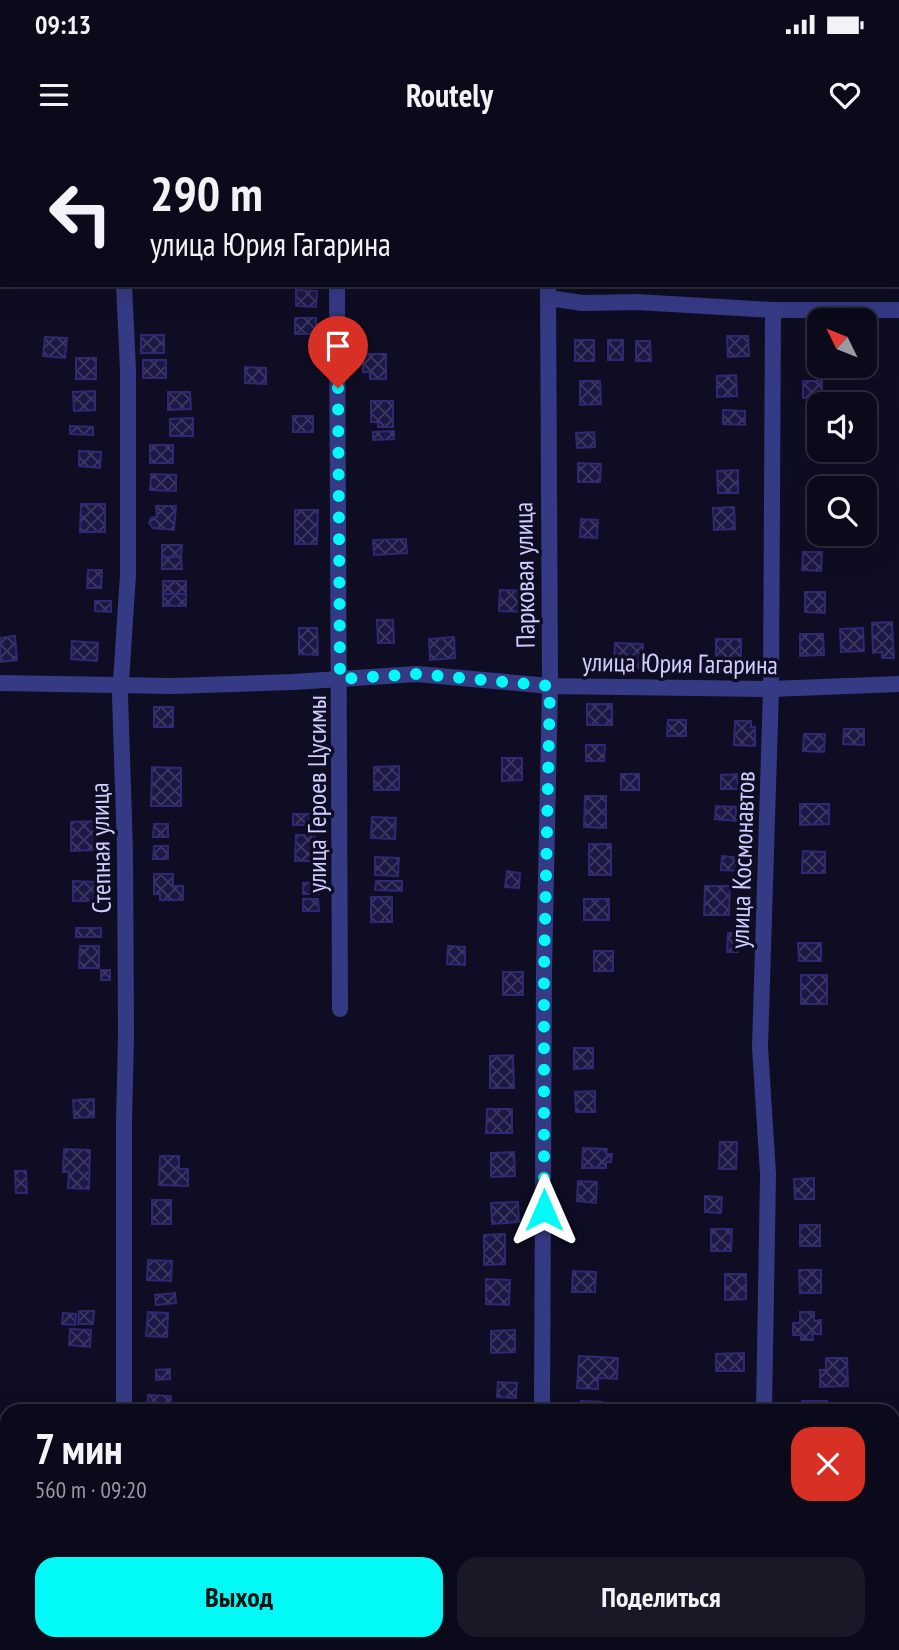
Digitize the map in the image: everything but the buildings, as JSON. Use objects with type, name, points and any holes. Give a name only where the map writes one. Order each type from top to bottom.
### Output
[{"type":"street","name":"Степная улица","points":[[124,287],[128,370],[128,575],[120,696],[127,1036],[124,1122],[124,1404]]},
{"type":"street","name":"улица Героев Цусимы","points":[[337,287],[340,1009]]},
{"type":"street","points":[[548,292],[583,303],[637,302],[773,310],[899,310]]},
{"type":"street","name":"Парковая улица","points":[[542,1404],[544,972],[550,686],[548,292]]},
{"type":"street","name":"улица Космонавтов","points":[[764,1404],[768,1174],[760,1048],[771,689],[773,310]]},
{"type":"street","name":"улица Юрия Гагарина","points":[[0,683],[122,686],[293,682],[417,674],[550,686],[771,689],[899,684]]},
{"type":"route","points":[[338,388],[340,679],[417,674],[550,686],[544,972],[544,1210]]}]
